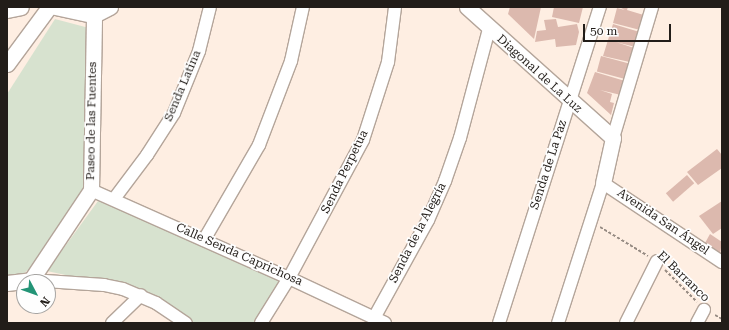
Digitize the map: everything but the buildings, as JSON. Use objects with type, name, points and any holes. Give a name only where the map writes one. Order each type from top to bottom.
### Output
[{"type":"street","points":[[7,10],[21,7]]},
{"type":"street","points":[[7,64],[49,7]]},
{"type":"street","points":[[55,7],[94,15],[110,7]]},
{"type":"street","name":"Senda Latina","points":[[114,198],[147,155],[174,113],[199,51],[210,7]]},
{"type":"street","points":[[204,240],[260,144],[291,61],[303,7]]},
{"type":"street","name":"Senda Perpetua","points":[[261,323],[289,278],[363,140],[388,62],[395,7]]},
{"type":"street","name":"Diagonal de La Luz","points":[[467,7],[489,29],[613,138]]},
{"type":"street","name":"Senda de La Paz","points":[[499,323],[600,7]]},
{"type":"street","points":[[558,323],[604,183],[613,138],[652,7]]},
{"type":"street","name":"Paseo de las Fuentes","points":[[35,274],[91,190],[94,15]]},
{"type":"street","name":"Senda de la Alegría","points":[[379,321],[428,220],[445,181],[460,138],[489,29]]},
{"type":"street","name":"Avenida San Ángel","points":[[604,183],[722,262]]},
{"type":"street","name":"Calle Senda Caprichosa","points":[[91,190],[114,198],[379,321]]},
{"type":"street","points":[[626,323],[657,261]]},
{"type":"street","points":[[56,282],[104,285],[141,295],[186,323]]},
{"type":"street","points":[[112,323],[141,295]]},
{"type":"street","points":[[698,323],[704,310]]},
{"type":"path","name":"El Barranco","points":[[590,222],[657,261],[704,310],[722,319]]},
{"type":"green space","points":[[55,19],[89,28],[88,184],[36,263],[23,274],[16,274],[16,275],[7,277],[7,94]]},
{"type":"green space","points":[[98,201],[284,280],[256,323],[195,323],[153,294],[47,271]]}]
